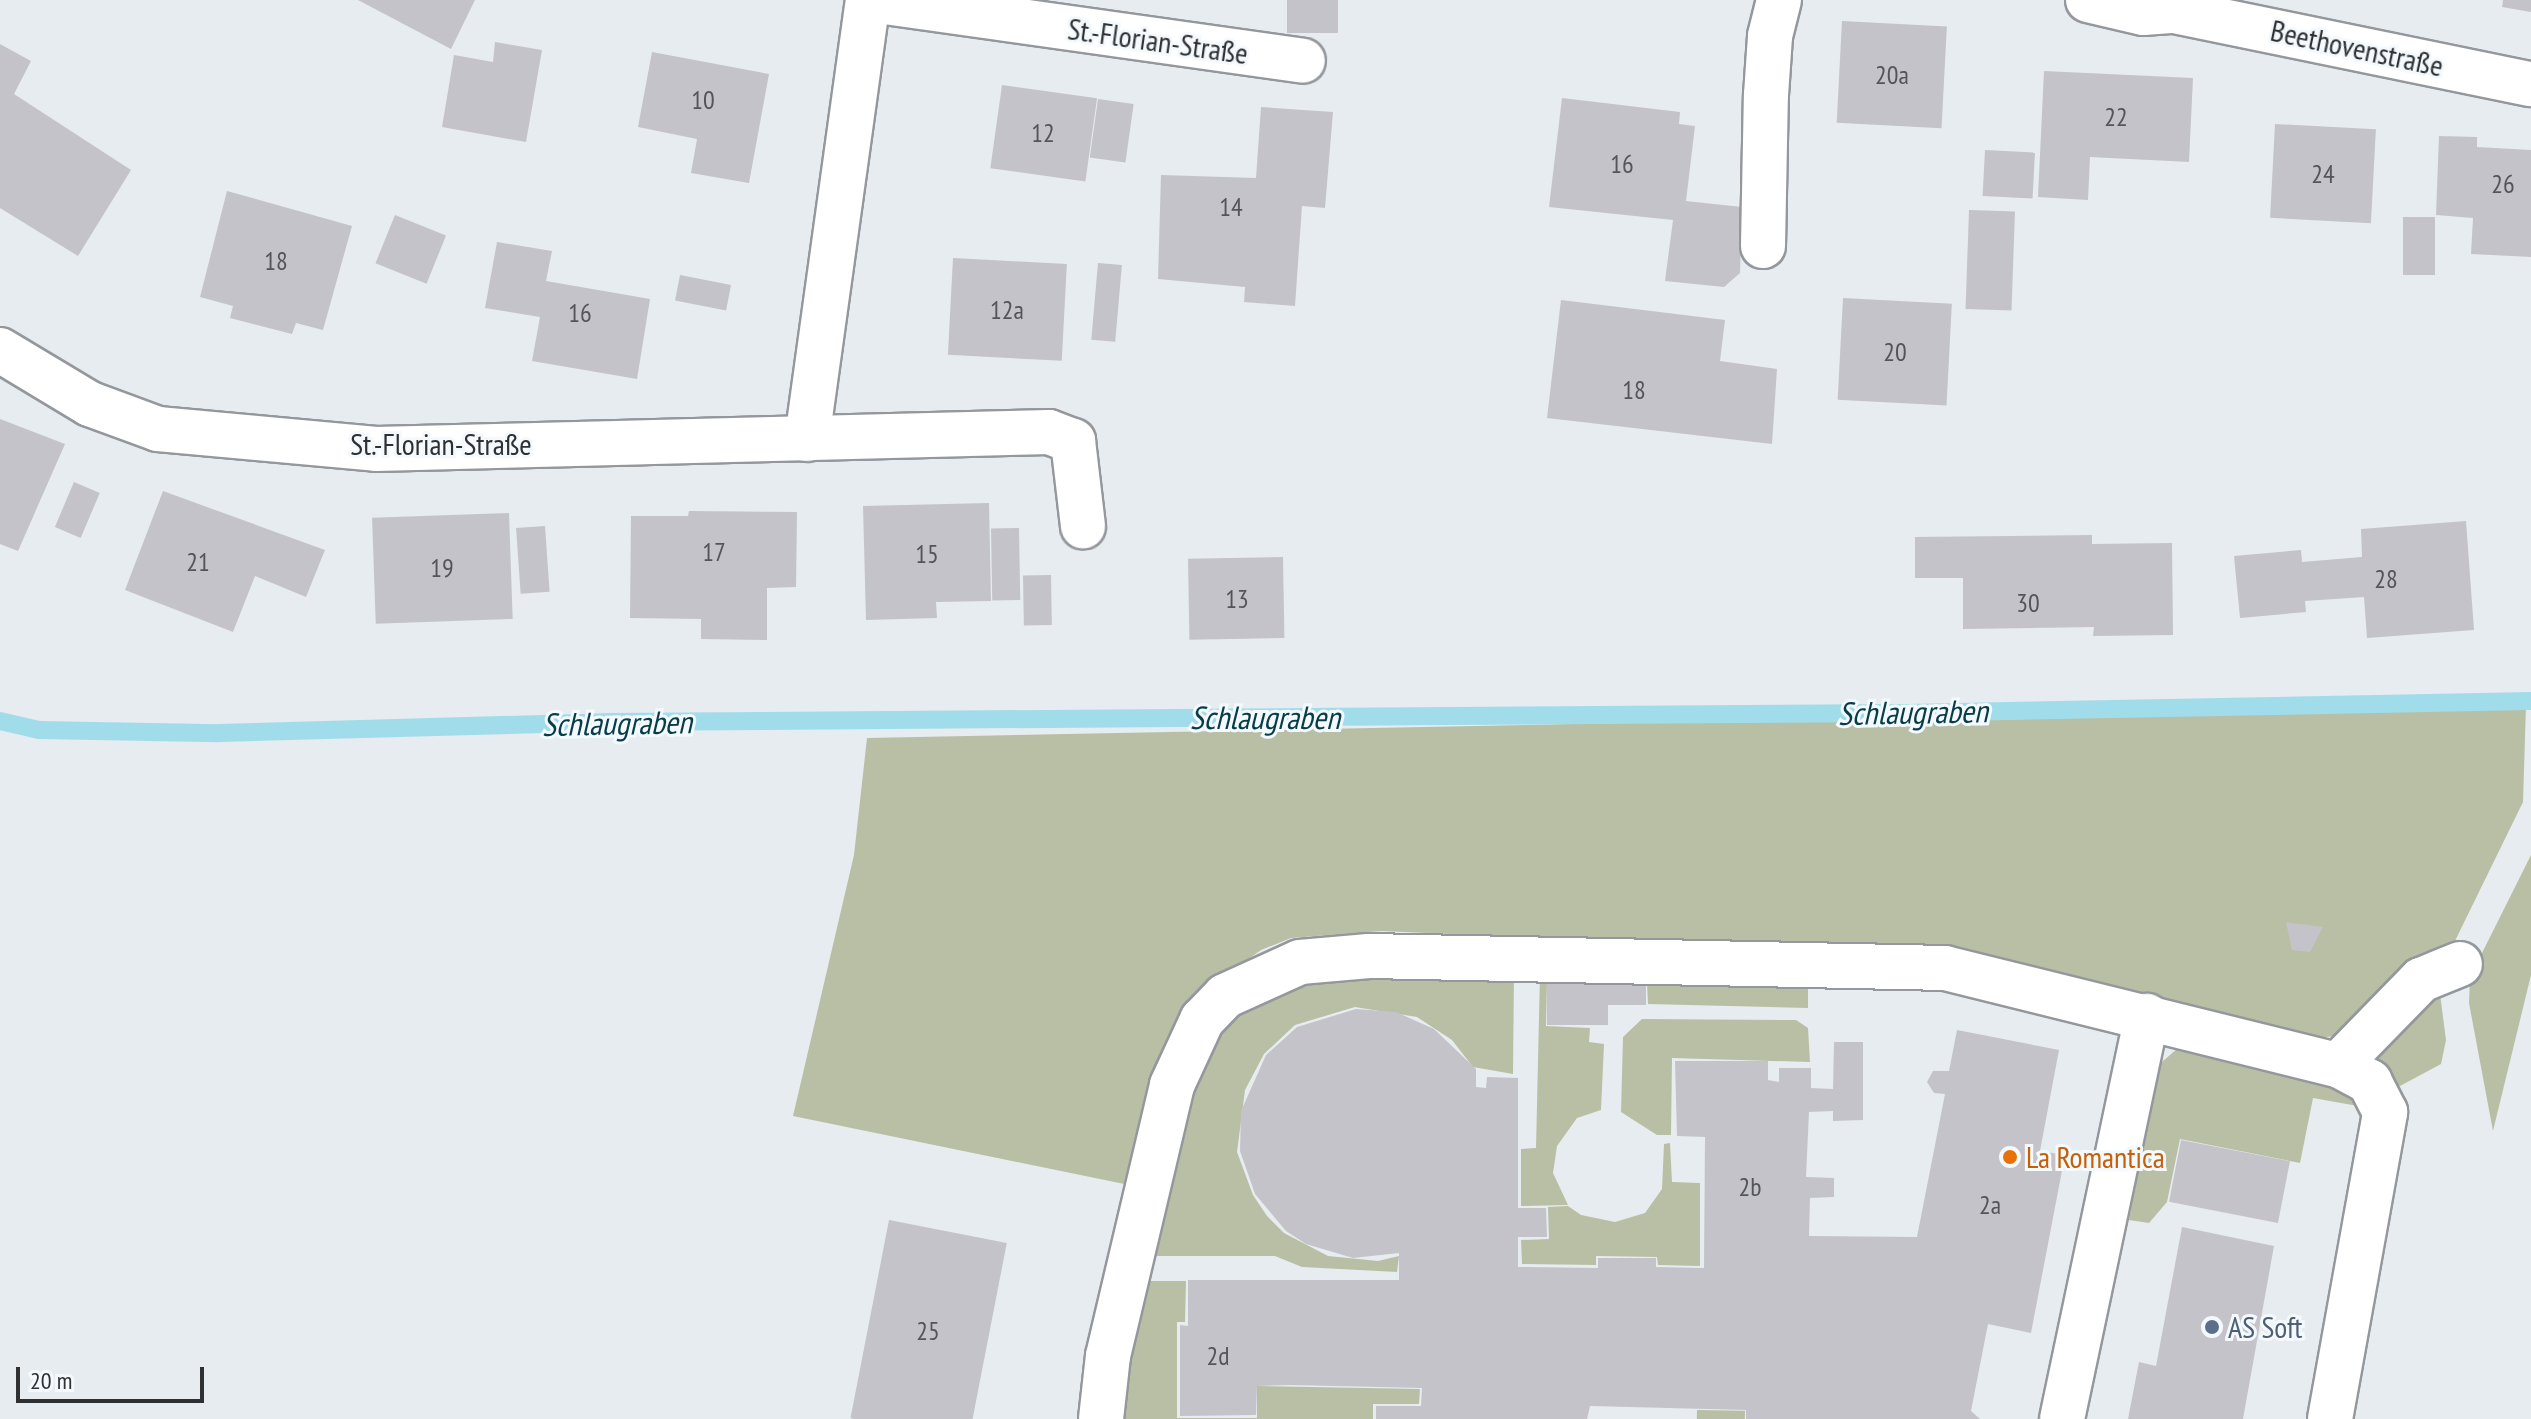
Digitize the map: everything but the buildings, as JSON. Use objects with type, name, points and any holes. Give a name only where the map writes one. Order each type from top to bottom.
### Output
[{"type":"street","name":"St.-Florian-Straße","points":[[807,439],[869,0],[1303,61]]},
{"type":"street","points":[[1763,246],[1770,36],[1779,0]]},
{"type":"street","name":"Beethovenstraße","points":[[2088,0],[2143,13],[2174,11],[2531,84]]},
{"type":"street","name":"St.-Florian-Straße","points":[[0,350],[90,404],[158,429],[376,449],[1049,432],[1073,441],[1083,526]]},
{"type":"street","points":[[1101,1419],[1108,1356],[1172,1085],[1202,1020],[1225,996],[1253,980],[1300,962],[1369,956],[1945,968],[2338,1065],[2370,1082],[2385,1112],[2330,1419]]},
{"type":"street","points":[[2338,1065],[2421,980],[2460,964]]},
{"type":"street","points":[[2062,1419],[2147,1016]]},
{"type":"green space","points":[[2526,705],[2523,802],[2453,945],[2335,1036],[2317,1038],[1977,958],[1382,931],[1291,938],[1261,950],[1215,983],[1134,1186],[793,1116],[854,855],[867,738]]},
{"type":"green space","points":[[2531,855],[2531,975],[2493,1131],[2469,1003],[2470,977]]},
{"type":"green space","points":[[1311,973],[1514,973],[1513,1074],[1473,1067],[1452,1040],[1417,1017],[1355,1007],[1295,1025],[1264,1054],[1245,1090],[1237,1152],[1253,1195],[1267,1216],[1284,1233],[1328,1256],[1378,1261],[1399,1256],[1397,1272],[1302,1267],[1275,1256],[1142,1256],[1176,1116],[1217,1030],[1255,996]]},
{"type":"green space","points":[[1540,974],[1808,976],[1808,1008],[1648,1004],[1647,983],[1547,981],[1546,1026],[1590,1028],[1589,1042],[1604,1044],[1601,1110],[1577,1118],[1557,1146],[1553,1173],[1568,1205],[1521,1206],[1521,1149],[1536,1148]]},
{"type":"green space","points":[[2440,994],[2446,1040],[2441,1064],[2400,1086],[2386,1083],[2366,1043]]},
{"type":"green space","points":[[1642,1019],[1796,1020],[1808,1028],[1810,1062],[1672,1058],[1671,1135],[1657,1135],[1621,1112],[1623,1037]]},
{"type":"green space","points":[[2184,1043],[2351,1087],[2358,1106],[2313,1098],[2300,1163],[2180,1139],[2167,1202],[2149,1223],[2129,1220],[2156,1067]]},
{"type":"green space","points":[[1670,1143],[1672,1182],[1700,1183],[1700,1266],[1658,1265],[1657,1257],[1596,1256],[1596,1265],[1522,1264],[1521,1240],[1549,1239],[1548,1207],[1568,1206],[1581,1215],[1615,1222],[1645,1213],[1662,1189],[1664,1144]]},
{"type":"green space","points":[[1136,1281],[1186,1281],[1185,1322],[1177,1322],[1177,1418],[1257,1418],[1257,1386],[1420,1389],[1419,1404],[1373,1404],[1373,1419],[1119,1419]]},
{"type":"green space","points":[[1697,1410],[1745,1411],[1745,1419],[1697,1419]]},
{"type":"waterway","name":"Schlaugraben","points":[[0,721],[39,730],[219,733],[605,722],[1908,713],[2531,701]]},
{"type":"place","name":"La Romantica","points":[[2010,1157]]},
{"type":"place","name":"AS Soft","points":[[2212,1327]]}]
